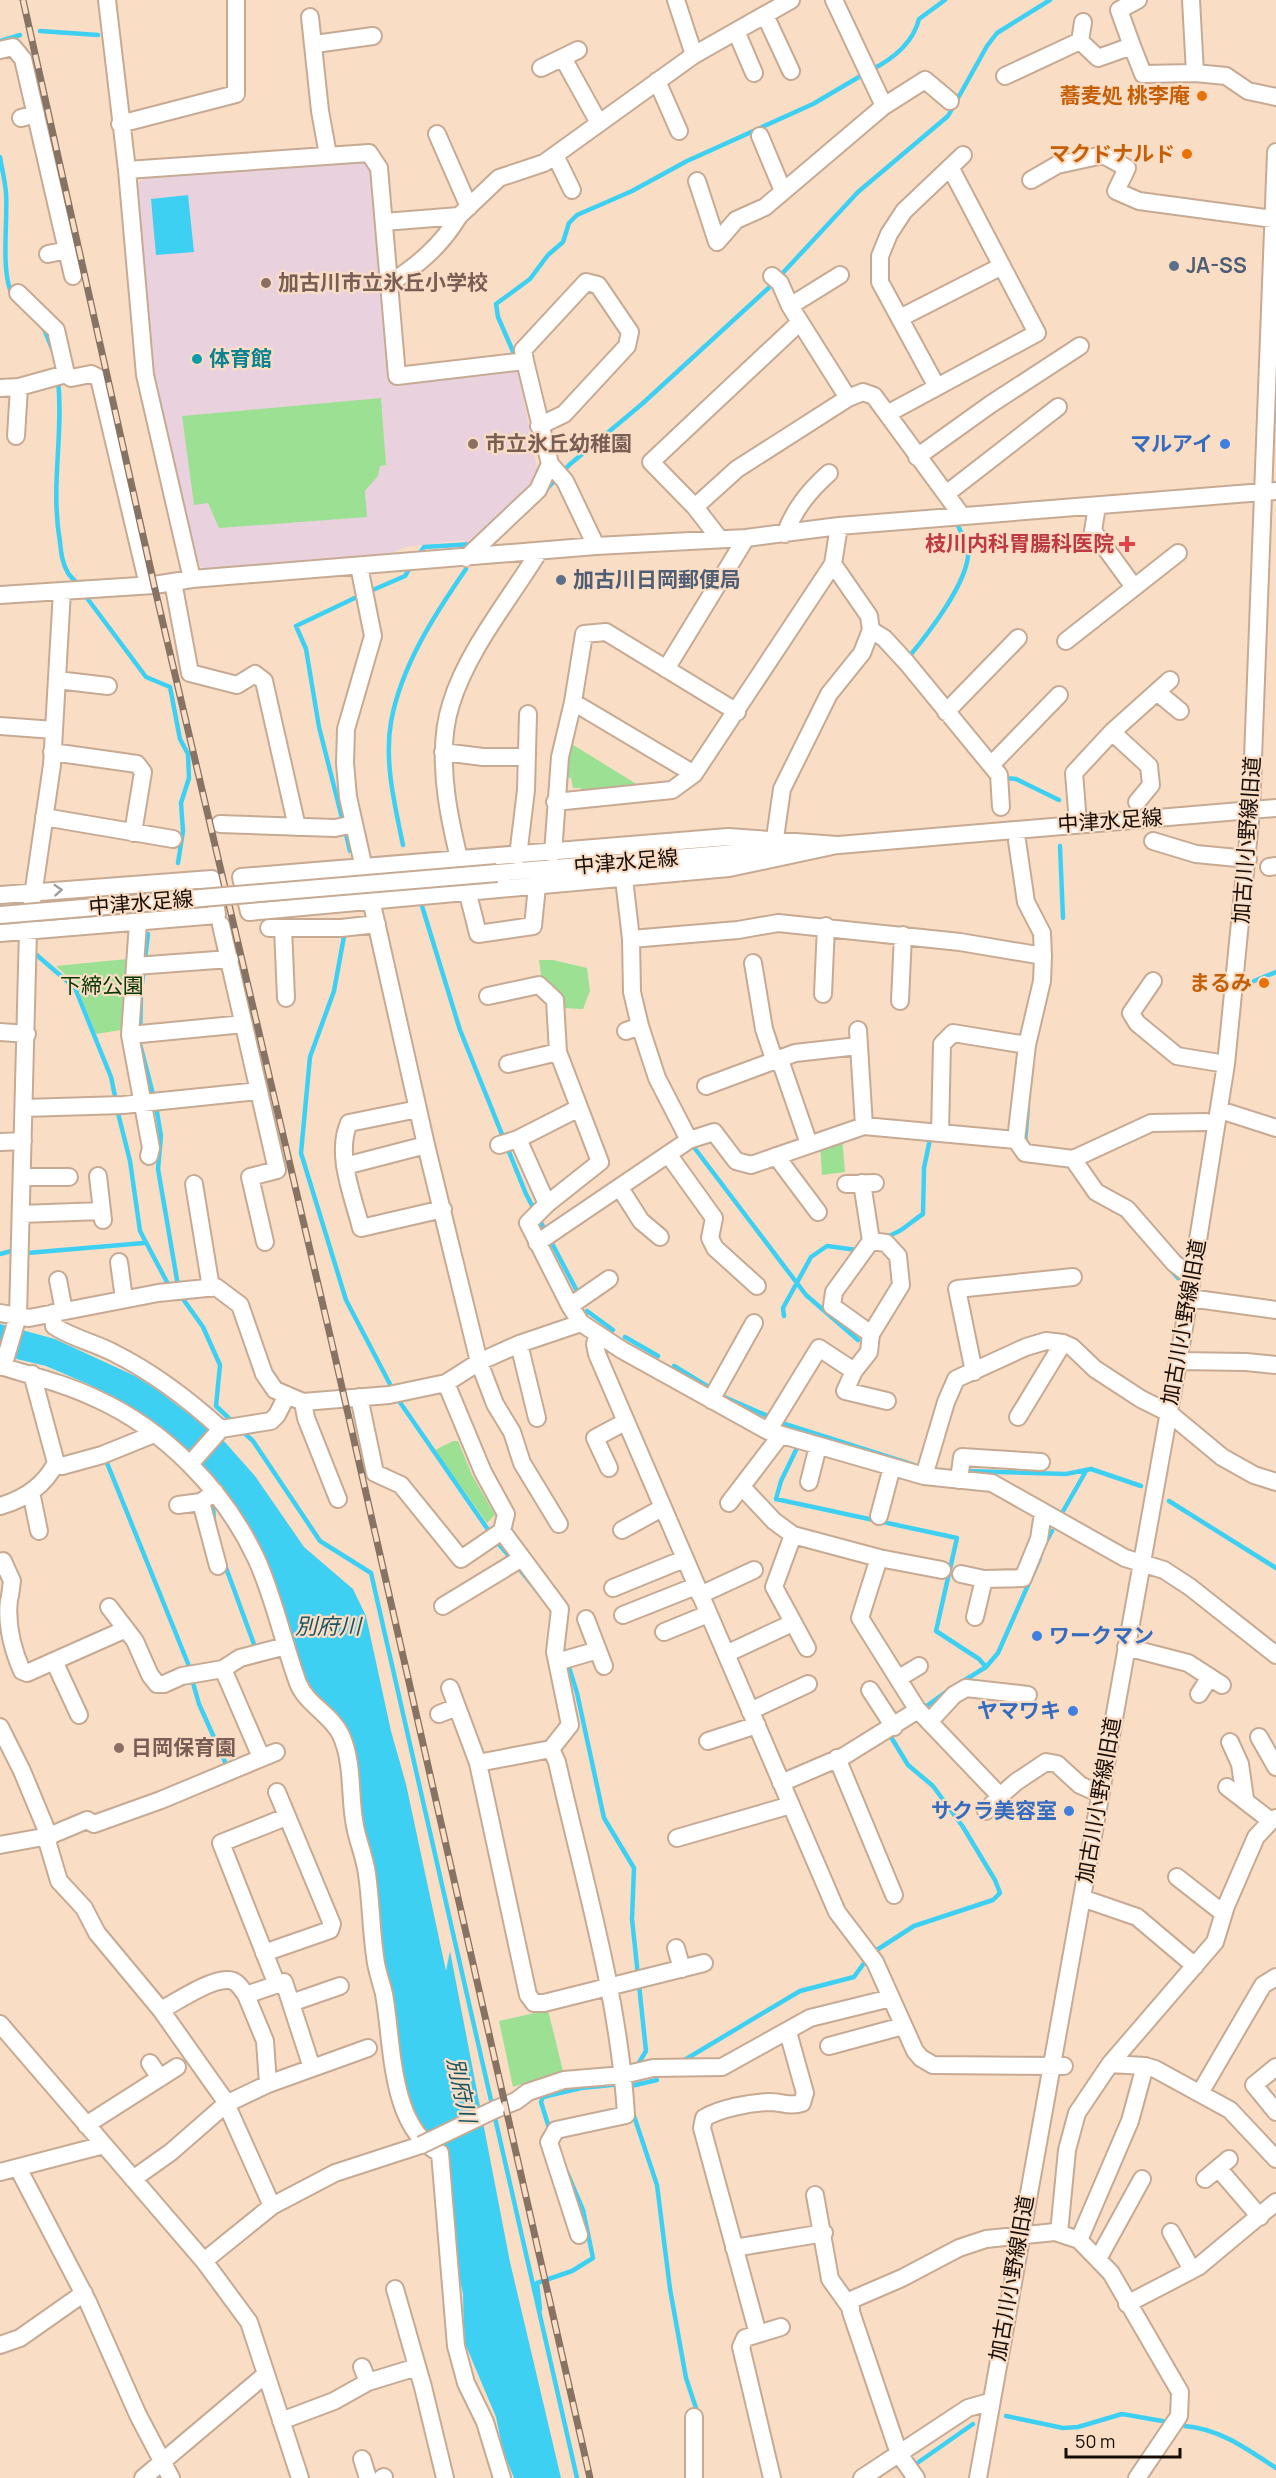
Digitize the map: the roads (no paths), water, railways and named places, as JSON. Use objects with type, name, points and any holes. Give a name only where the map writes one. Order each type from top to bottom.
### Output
[{"type":"street","points":[[107,0],[127,170],[145,375],[192,579]]},
{"type":"street","points":[[120,124],[236,94],[236,0]]},
{"type":"street","points":[[676,0],[694,55]]},
{"type":"street","points":[[389,285],[422,263],[448,235],[464,211],[499,178],[544,163],[694,55],[791,0]]},
{"type":"street","points":[[834,0],[884,105]]},
{"type":"street","points":[[1138,0],[1119,10],[1143,74],[1195,73],[1226,76],[1248,91],[1276,97]]},
{"type":"street","points":[[1191,0],[1195,73]]},
{"type":"street","points":[[765,15],[791,71]]},
{"type":"street","points":[[310,17],[315,44],[320,111],[328,155]]},
{"type":"street","points":[[1080,41],[1083,22]]},
{"type":"street","points":[[736,31],[754,74]]},
{"type":"street","points":[[315,44],[373,36]]},
{"type":"street","points":[[1080,41],[1098,58],[1132,46]]},
{"type":"street","points":[[1005,76],[1080,41]]},
{"type":"street","points":[[0,50],[13,47],[23,59],[28,116],[73,276]]},
{"type":"street","points":[[541,68],[578,50]]},
{"type":"street","points":[[563,58],[599,123]]},
{"type":"street","points":[[697,181],[710,195],[717,242],[736,220],[765,207],[884,105],[925,80],[950,101]]},
{"type":"street","points":[[657,81],[679,131]]},
{"type":"street","points":[[437,134],[464,211]]},
{"type":"street","points":[[760,136],[783,191]]},
{"type":"street","name":"加古川小野線旧道","points":[[978,2478],[1020,2237],[1058,2066],[1082,1899],[1189,1298],[1226,1064],[1248,859],[1269,491],[1276,152]]},
{"type":"street","points":[[127,170],[369,153],[379,168],[397,376],[525,361]]},
{"type":"street","points":[[555,154],[572,190]]},
{"type":"street","points":[[1031,180],[1057,165],[1103,154],[1127,168],[1116,191],[1139,201],[1273,219]]},
{"type":"street","points":[[937,387],[880,282],[880,256],[889,234],[904,211],[963,155]]},
{"type":"street","points":[[887,414],[1037,333],[950,167]]},
{"type":"street","points":[[384,222],[464,211]]},
{"type":"street","points":[[48,254],[67,250]]},
{"type":"street","points":[[900,318],[1002,266]]},
{"type":"street","points":[[790,306],[840,275]]},
{"type":"street","points":[[776,279],[790,306],[848,398]]},
{"type":"street","points":[[539,426],[564,414],[627,346],[630,332],[598,285],[586,282],[523,350],[539,426],[550,464],[565,481],[596,546]]},
{"type":"street","points":[[18,293],[56,330],[66,374],[70,378],[91,374],[99,378],[148,585]]},
{"type":"street","points":[[719,537],[695,507],[651,462],[800,322]]},
{"type":"street","points":[[917,457],[1080,346]]},
{"type":"street","points":[[0,388],[19,387],[66,374]]},
{"type":"street","points":[[16,436],[19,387]]},
{"type":"street","points":[[695,507],[736,469],[848,398],[863,392],[874,396],[962,516]]},
{"type":"street","points":[[946,494],[1058,407]]},
{"type":"street","points":[[466,558],[538,490],[550,464]]},
{"type":"street","points":[[785,534],[793,515],[808,492],[829,473]]},
{"type":"street","points":[[0,595],[538,553],[596,546],[719,537],[746,538],[839,526],[1269,491]]},
{"type":"street","points":[[1096,506],[1093,531],[1134,588]]},
{"type":"street","points":[[555,802],[672,790],[694,774],[833,564],[839,526]]},
{"type":"street","points":[[666,669],[746,538]]},
{"type":"street","points":[[537,886],[533,926],[478,934],[447,797],[443,752],[445,728],[458,685],[538,553]]},
{"type":"street","points":[[1066,640],[1178,553]]},
{"type":"street","points":[[774,838],[782,789],[829,694],[862,653],[871,630],[868,616],[833,564]]},
{"type":"street","points":[[359,566],[373,636],[346,729],[347,826],[363,866],[426,1144],[479,1362],[495,1404],[512,1432],[524,1441],[522,1463],[560,1524]]},
{"type":"street","points":[[173,582],[190,674],[237,685],[255,674],[264,681],[297,826]]},
{"type":"street","points":[[62,591],[52,752],[28,930],[18,1316],[1,1366],[32,1374],[99,1399],[154,1434],[190,1464],[208,1497],[242,1530],[257,1560],[299,1686],[341,1733],[350,1767],[355,1825],[367,1872],[375,1960],[384,1995],[398,2090],[405,2110],[425,2145],[440,2153],[456,2346],[466,2384],[485,2422],[502,2478]]},
{"type":"street","points":[[871,630],[884,638],[907,663],[992,765],[999,775],[1001,807]]},
{"type":"street","points":[[553,853],[560,757],[573,702],[584,634],[606,632],[737,712]]},
{"type":"street","points":[[946,712],[1018,638]]},
{"type":"street","points":[[57,680],[108,686]]},
{"type":"street","points":[[1078,823],[1074,773],[1112,732],[1164,686],[1180,711]]},
{"type":"street","points":[[992,765],[1059,695]]},
{"type":"street","points":[[573,702],[694,774]]},
{"type":"street","points":[[518,856],[526,790],[525,758],[528,714]]},
{"type":"street","points":[[0,726],[54,729]]},
{"type":"street","points":[[1112,732],[1149,766],[1151,785],[1137,802]]},
{"type":"street","points":[[52,752],[136,764],[143,772],[133,833]]},
{"type":"street","points":[[443,752],[483,757],[525,758]]},
{"type":"street","name":"中津水足線","points":[[0,915],[1276,808]]},
{"type":"street","points":[[44,817],[173,839]]},
{"type":"street","points":[[220,824],[347,826]]},
{"type":"street","points":[[728,837],[774,838],[837,845],[729,868],[249,912],[241,877],[363,866],[461,861],[728,837]]},
{"type":"street","points":[[1017,841],[1026,902],[1042,933],[1043,956],[1042,981],[1027,1045],[1016,1140],[1025,1153],[1073,1159],[1151,1123],[1206,1122]]},
{"type":"street","points":[[1153,841],[1196,854],[1248,859]]},
{"type":"street","points":[[0,895],[212,879],[217,915],[0,933]]},
{"type":"street","points":[[624,879],[631,939],[633,1028],[689,1140]]},
{"type":"street","points":[[138,922],[143,965],[138,1034],[151,1101],[149,1156]]},
{"type":"street","points":[[631,939],[738,930],[778,922],[903,935],[1043,956]]},
{"type":"street","points":[[286,998],[291,978],[276,928],[345,928],[376,924]]},
{"type":"street","points":[[221,925],[277,1170],[250,1178],[265,1242]]},
{"type":"street","points":[[823,994],[826,926]]},
{"type":"street","points":[[900,1001],[903,935]]},
{"type":"street","points":[[143,965],[230,959]]},
{"type":"street","points":[[753,963],[763,983],[764,1029],[809,1144]]},
{"type":"street","points":[[1153,981],[1131,1013],[1137,1023],[1178,1056],[1226,1064]]},
{"type":"street","points":[[488,996],[538,985],[555,1000],[558,1052],[600,1162],[547,1204],[528,1223],[537,1243],[577,1302],[581,1323],[711,1400],[773,1432],[924,1476],[960,1473],[992,1483],[1125,1558],[1164,1570],[1190,1587],[1276,1655]]},
{"type":"street","points":[[138,1034],[244,1024]]},
{"type":"street","points":[[0,1032],[27,1034]]},
{"type":"street","points":[[940,1133],[942,1044],[953,1033],[1027,1045]]},
{"type":"street","points":[[706,1086],[795,1053],[858,1038],[864,1126]]},
{"type":"street","points":[[508,1064],[558,1052]]},
{"type":"street","points":[[24,1108],[118,1106],[259,1091]]},
{"type":"street","points":[[499,1144],[518,1139],[579,1108]]},
{"type":"street","points":[[418,1109],[349,1123],[344,1134],[345,1166],[361,1227],[443,1209]]},
{"type":"street","points":[[1220,1110],[1276,1128]]},
{"type":"street","points":[[537,1243],[689,1140],[714,1132],[736,1161],[751,1165],[864,1126],[1016,1140]]},
{"type":"street","points":[[518,1139],[547,1204]]},
{"type":"street","points":[[0,1142],[23,1141]]},
{"type":"street","points":[[345,1166],[426,1144]]},
{"type":"street","points":[[668,1154],[720,1213],[710,1238],[715,1248],[753,1275]]},
{"type":"street","points":[[776,1156],[802,1202],[818,1212]]},
{"type":"street","points":[[1073,1159],[1096,1192],[1127,1209],[1174,1263],[1192,1277]]},
{"type":"street","points":[[21,1214],[103,1217],[99,1176]]},
{"type":"street","points":[[22,1177],[69,1177]]},
{"type":"street","points":[[861,1183],[872,1241],[834,1292],[832,1306],[872,1334]]},
{"type":"street","points":[[194,1184],[205,1207],[211,1288]]},
{"type":"street","points":[[620,1188],[641,1221],[660,1237]]},
{"type":"street","points":[[872,1241],[886,1243],[898,1256],[901,1286],[872,1334],[869,1352],[854,1371],[845,1391],[887,1401]]},
{"type":"street","points":[[119,1262],[124,1299]]},
{"type":"street","points":[[974,1372],[957,1289],[1054,1272],[1073,1277]]},
{"type":"street","points":[[577,1302],[609,1279]]},
{"type":"street","points":[[58,1280],[59,1312],[54,1326],[146,1371],[188,1400],[221,1429]]},
{"type":"street","points":[[0,1313],[29,1318],[124,1299],[216,1287],[240,1305],[264,1374],[275,1390],[303,1402],[393,1395],[446,1383],[479,1362],[519,1344],[581,1323]]},
{"type":"street","points":[[1189,1298],[1276,1310]]},
{"type":"street","points":[[711,1400],[754,1332]]},
{"type":"street","points":[[598,1335],[595,1344],[597,1354],[625,1422],[837,1912],[870,1955],[915,2051],[933,2065],[1058,2066]]},
{"type":"street","points":[[924,1476],[946,1402],[956,1379],[1026,1347],[1046,1341],[1063,1343],[1072,1347],[1095,1369],[1168,1413],[1222,1457],[1254,1475],[1276,1482]]},
{"type":"street","points":[[1018,1417],[1063,1343]]},
{"type":"street","points":[[519,1344],[537,1418]]},
{"type":"street","points":[[729,1503],[742,1487],[773,1432],[780,1412],[819,1348],[854,1371]]},
{"type":"street","points":[[1178,1361],[1276,1365]]},
{"type":"street","points":[[32,1374],[56,1463],[62,1466],[102,1455],[154,1434]]},
{"type":"street","points":[[359,1397],[375,1473],[401,1485],[461,1559],[495,1536],[506,1514],[483,1472],[446,1383]]},
{"type":"street","points":[[190,1464],[221,1429],[271,1421],[286,1395]]},
{"type":"street","points":[[303,1402],[324,1485],[338,1499]]},
{"type":"street","points":[[600,1461],[595,1438],[625,1422]]},
{"type":"street","points":[[808,1482],[818,1446]]},
{"type":"street","points":[[960,1473],[962,1457],[1005,1452],[1041,1462]]},
{"type":"street","points":[[0,1506],[40,1487],[56,1463]]},
{"type":"street","points":[[879,1516],[892,1467]]},
{"type":"street","points":[[742,1487],[774,1521],[793,1535],[879,1558],[942,1570]]},
{"type":"street","points":[[31,1492],[39,1531]]},
{"type":"street","points":[[549,1505],[563,1496]]},
{"type":"street","points":[[178,1505],[208,1497]]},
{"type":"street","points":[[208,1497],[205,1548],[218,1566]]},
{"type":"street","points":[[622,1530],[662,1508]]},
{"type":"street","points":[[961,1574],[984,1579],[1023,1578],[1039,1539],[1054,1519]]},
{"type":"street","points":[[793,1535],[774,1587],[807,1648]]},
{"type":"street","points":[[478,1763],[551,1749],[570,1725],[564,1660],[558,1626],[560,1609],[495,1536]]},
{"type":"street","points":[[879,1558],[860,1618],[924,1716],[935,1740],[1000,1796]]},
{"type":"street","points":[[613,1588],[684,1559]]},
{"type":"street","points":[[0,1562],[3,1561],[12,1581],[9,1630],[22,1671],[27,1673],[126,1629]]},
{"type":"street","points":[[443,1606],[515,1561]]},
{"type":"street","points":[[623,1615],[754,1570]]},
{"type":"street","points":[[975,1617],[984,1579]]},
{"type":"street","points":[[109,1607],[126,1629],[157,1684],[182,1676],[223,1669],[240,1658],[286,1646]]},
{"type":"street","points":[[664,1632],[708,1614]]},
{"type":"street","points":[[564,1660],[601,1658],[586,1619]]},
{"type":"street","points":[[726,1654],[786,1626]]},
{"type":"street","points":[[1126,1647],[1188,1663],[1216,1681],[1199,1694]]},
{"type":"street","points":[[54,1661],[63,1700],[79,1714]]},
{"type":"street","points":[[899,1678],[920,1666]]},
{"type":"street","points":[[0,1845],[49,1836],[87,1820],[94,1824],[161,1800],[268,1754],[223,1669]]},
{"type":"street","points":[[708,1742],[753,1718],[808,1684]]},
{"type":"street","points":[[450,1688],[478,1763],[528,1995],[534,2003],[544,2003],[608,1989],[704,1963]]},
{"type":"street","points":[[782,1783],[837,1758],[894,1727],[924,1716],[966,1688],[1028,1695]]},
{"type":"street","points":[[870,1690],[894,1727]]},
{"type":"street","points":[[439,1714],[457,1707]]},
{"type":"street","points":[[0,1728],[22,1771],[49,1836],[48,1844],[59,1881],[84,1908],[97,1933],[161,2010],[226,2104],[272,2206]]},
{"type":"street","points":[[1259,1737],[1276,1767]]},
{"type":"street","points":[[1230,1742],[1240,1764],[1245,1799]]},
{"type":"street","points":[[551,1749],[557,1762],[608,1989],[624,2075],[626,2115],[556,2130],[549,2142],[568,2218],[579,2235]]},
{"type":"street","points":[[837,1758],[894,1895]]},
{"type":"street","points":[[986,1811],[1016,1782],[1046,1762],[1057,1764],[1080,1785],[1100,1794]]},
{"type":"street","points":[[1059,2233],[1069,2138],[1084,2101],[1110,2064],[1215,1942],[1223,1913],[1256,1837],[1274,1819],[1227,1787]]},
{"type":"street","points":[[264,1953],[330,1930],[332,1924],[307,1881],[277,1791]]},
{"type":"street","points":[[677,1838],[791,1805]]},
{"type":"street","points":[[277,1985],[221,1843],[286,1817]]},
{"type":"street","points":[[1177,1877],[1223,1913]]},
{"type":"street","points":[[1187,1906],[1196,1892]]},
{"type":"street","points":[[1082,1899],[1137,1917],[1195,1966]]},
{"type":"street","points":[[676,1948],[682,1969]]},
{"type":"street","points":[[1200,2093],[1249,1996],[1276,1977]]},
{"type":"street","points":[[161,2010],[212,1984],[228,1979],[236,1982],[246,1995],[265,2041],[268,2084]]},
{"type":"street","points":[[246,1995],[284,1982],[312,2068]]},
{"type":"street","points":[[291,2003],[340,1986]]},
{"type":"street","points":[[204,2261],[272,2206],[335,2173],[421,2145],[516,2101],[528,2092],[564,2080],[624,2075],[645,2069],[722,2067],[810,2018],[891,1998]]},
{"type":"street","points":[[0,2024],[204,2261],[249,2322],[300,2478]]},
{"type":"street","points":[[829,2046],[903,2026]]},
{"type":"street","points":[[758,2334],[702,2128],[704,2118],[714,2112],[771,2102],[792,2106],[802,2103],[805,2092],[788,2032]]},
{"type":"street","points":[[133,2179],[171,2152],[226,2104],[268,2084],[368,2048]]},
{"type":"street","points":[[1110,2064],[1145,2066],[1200,2093],[1234,2114],[1259,2145],[1276,2159]]},
{"type":"street","points":[[1079,2240],[1130,2121],[1145,2066]]},
{"type":"street","points":[[86,2125],[155,2071],[177,2067]]},
{"type":"street","points":[[1276,2067],[1254,2085],[1276,2112]]},
{"type":"street","points":[[0,2172],[104,2145]]},
{"type":"street","points":[[18,2168],[84,2293],[138,2415],[171,2478]]},
{"type":"street","points":[[1217,2169],[1260,2217]]},
{"type":"street","points":[[1098,2259],[1142,2178]]},
{"type":"street","points":[[815,2195],[819,2221],[824,2233],[830,2279],[849,2307],[900,2458],[915,2477]]},
{"type":"street","points":[[1127,2304],[1192,2270],[1276,2202]]},
{"type":"street","points":[[849,2307],[851,2300],[902,2278],[959,2248],[986,2239],[1055,2232],[1079,2240],[1111,2273],[1180,2392],[1179,2416],[1137,2478]]},
{"type":"street","points":[[1171,2232],[1192,2270]]},
{"type":"street","points":[[734,2248],[824,2233]]},
{"type":"street","points":[[395,2289],[408,2310],[417,2367],[447,2469]]},
{"type":"street","points":[[0,2345],[20,2337],[84,2293]]},
{"type":"street","points":[[772,2478],[741,2347],[745,2338],[781,2327]]},
{"type":"street","points":[[281,2421],[334,2401],[365,2375],[417,2367]]},
{"type":"street","points":[[143,2478],[266,2375]]},
{"type":"street","points":[[862,2478],[900,2458],[968,2408],[990,2402]]},
{"type":"street","points":[[694,2417],[694,2478]]},
{"type":"street","points":[[362,2459],[378,2478]]},
{"type":"water","points":[[188,195],[194,252],[156,255],[151,199]]},
{"type":"water","name":"別府川","points":[[0,1324],[55,1339],[135,1376],[157,1390],[223,1440],[255,1476],[304,1547],[353,1589],[366,1616],[391,1731],[406,1784],[446,1971],[450,1951],[510,2262],[561,2478],[514,2478],[503,2451],[496,2417],[464,2341],[463,2294],[434,2158],[400,2081],[351,1754],[305,1676],[258,1543],[231,1498],[204,1467],[147,1419],[115,1397],[88,1384],[46,1366],[0,1355]]},
{"type":"waterway","points":[[871,70],[887,61],[901,49],[912,36],[919,19],[945,0]]},
{"type":"waterway","points":[[779,277],[858,192],[948,116],[987,46],[997,33],[1050,0]]},
{"type":"waterway","points":[[40,31],[98,35]]},
{"type":"waterway","points":[[0,41],[20,35]]},
{"type":"waterway","points":[[515,356],[498,317],[496,304],[530,279],[548,255],[563,242],[569,223],[577,215],[632,191],[687,161],[813,104],[864,74]]},
{"type":"waterway","points":[[0,157],[6,193],[7,275],[13,297]]},
{"type":"waterway","points":[[545,491],[569,465],[642,404],[774,283]]},
{"type":"waterway","points":[[44,329],[53,351]]},
{"type":"waterway","points":[[58,380],[57,521],[64,565],[69,575],[80,587]]},
{"type":"waterway","points":[[908,658],[947,606],[963,575],[968,548],[958,526]]},
{"type":"waterway","points":[[417,557],[424,547],[473,544]]},
{"type":"waterway","points":[[368,592],[405,576],[411,566]]},
{"type":"waterway","points":[[403,845],[390,768],[391,722],[411,661],[431,622],[466,569]]},
{"type":"waterway","points":[[84,594],[146,677],[170,687],[180,739],[188,754],[189,778],[181,803],[183,831],[178,863]]},
{"type":"waterway","points":[[343,822],[319,727],[306,649],[296,626],[361,595]]},
{"type":"waterway","points":[[1006,778],[1016,779],[1059,800]]},
{"type":"waterway","points":[[345,830],[350,851]]},
{"type":"waterway","points":[[1060,846],[1063,918]]},
{"type":"waterway","points":[[422,906],[460,1030],[526,1194],[577,1291]]},
{"type":"waterway","points":[[345,931],[334,991],[310,1057],[301,1153],[346,1300],[393,1390]]},
{"type":"waterway","points":[[148,934],[141,992],[140,1044],[154,1098]]},
{"type":"waterway","points":[[32,951],[75,988],[111,1077],[116,1101]]},
{"type":"waterway","points":[[1254,981],[1276,972]]},
{"type":"waterway","points":[[156,1106],[161,1136],[158,1169],[177,1280],[183,1299],[203,1327],[220,1365],[216,1406],[234,1423]]},
{"type":"waterway","points":[[1025,1143],[1028,1106]]},
{"type":"waterway","points":[[117,1109],[130,1161],[140,1231],[168,1284]]},
{"type":"waterway","points":[[884,1237],[900,1231],[923,1214],[924,1168],[930,1139]]},
{"type":"waterway","points":[[693,1146],[806,1295],[858,1340]]},
{"type":"waterway","points":[[27,1253],[144,1243]]},
{"type":"waterway","points":[[784,1316],[783,1308],[811,1257],[827,1246],[857,1250]]},
{"type":"waterway","points":[[0,1254],[15,1250]]},
{"type":"waterway","points":[[1170,1269],[1178,1278]]},
{"type":"waterway","points":[[587,1311],[613,1330]]},
{"type":"waterway","points":[[625,1337],[658,1356]]},
{"type":"waterway","points":[[674,1366],[707,1386]]},
{"type":"waterway","points":[[722,1396],[788,1425],[914,1465]]},
{"type":"waterway","points":[[397,1398],[491,1534]]},
{"type":"waterway","points":[[242,1431],[253,1441],[320,1541],[371,1573],[577,2478]]},
{"type":"waterway","points":[[797,1448],[781,1481],[776,1499],[957,1538],[936,1631],[979,1659],[986,1667]]},
{"type":"waterway","points":[[105,1458],[189,1666]]},
{"type":"waterway","points":[[964,1471],[1066,1474],[1091,1469],[1141,1486]]},
{"type":"waterway","points":[[1062,1513],[1086,1471]]},
{"type":"waterway","points":[[1169,1501],[1276,1568]]},
{"type":"waterway","points":[[213,1506],[214,1522]]},
{"type":"waterway","points":[[1045,1544],[1052,1531]]},
{"type":"waterway","points":[[496,1541],[512,1559]]},
{"type":"waterway","points":[[960,1683],[986,1667],[998,1653],[1040,1558]]},
{"type":"waterway","points":[[225,1565],[255,1647]]},
{"type":"waterway","points":[[517,1566],[538,1592]]},
{"type":"waterway","points":[[562,1645],[577,1693],[604,1818],[634,1868],[632,1919],[646,2051],[637,2066]]},
{"type":"waterway","points":[[193,1683],[199,1704],[226,1764]]},
{"type":"waterway","points":[[928,1705],[950,1689]]},
{"type":"waterway","points":[[872,1953],[914,1926],[993,1900],[1000,1893],[995,1880],[963,1827],[933,1786],[908,1765],[891,1737]]},
{"type":"waterway","points":[[681,2062],[800,1991],[854,1977],[867,1959]]},
{"type":"waterway","points":[[627,2083],[631,2086],[657,2080]]},
{"type":"waterway","points":[[550,2131],[541,2102],[543,2097],[581,2088],[621,2084]]},
{"type":"waterway","points":[[632,2110],[657,2185],[670,2289],[686,2378],[698,2414]]},
{"type":"waterway","points":[[540,2309],[537,2283],[572,2271],[593,2258],[583,2210],[567,2172]]},
{"type":"waterway","points":[[1006,2416],[1063,2428],[1078,2427],[1122,2414],[1168,2422]]},
{"type":"waterway","points":[[913,2466],[973,2424]]},
{"type":"waterway","points":[[1185,2426],[1222,2436],[1276,2468]]},
{"type":"railway","points":[[23,0],[154,585],[333,1348],[590,2478]]},
{"type":"place","name":"蕎麦処 桃李庵","points":[[1202,96]]},
{"type":"place","name":"マクドナルド","points":[[1187,154]]},
{"type":"place","name":"JA-SS","points":[[1174,266]]},
{"type":"place","name":"加古川市立氷丘小学校","points":[[266,283]]},
{"type":"place","name":"体育館","points":[[197,359]]},
{"type":"place","name":"市立氷丘幼稚園","points":[[473,444]]},
{"type":"place","name":"マルアイ","points":[[1225,444]]},
{"type":"place","name":"枝川内科胃腸科医院","points":[[1127,544]]},
{"type":"place","name":"加古川日岡郵便局","points":[[561,580]]},
{"type":"place","name":"まるみ","points":[[1264,983]]},
{"type":"place","name":"ワークマン","points":[[1037,1636]]},
{"type":"place","name":"ヤマワキ","points":[[1073,1711]]},
{"type":"place","name":"日岡保育園","points":[[119,1748]]},
{"type":"place","name":"サクラ美容室","points":[[1069,1811]]},
{"type":"park label","name":"下締公園","points":[[102,986]]}]
